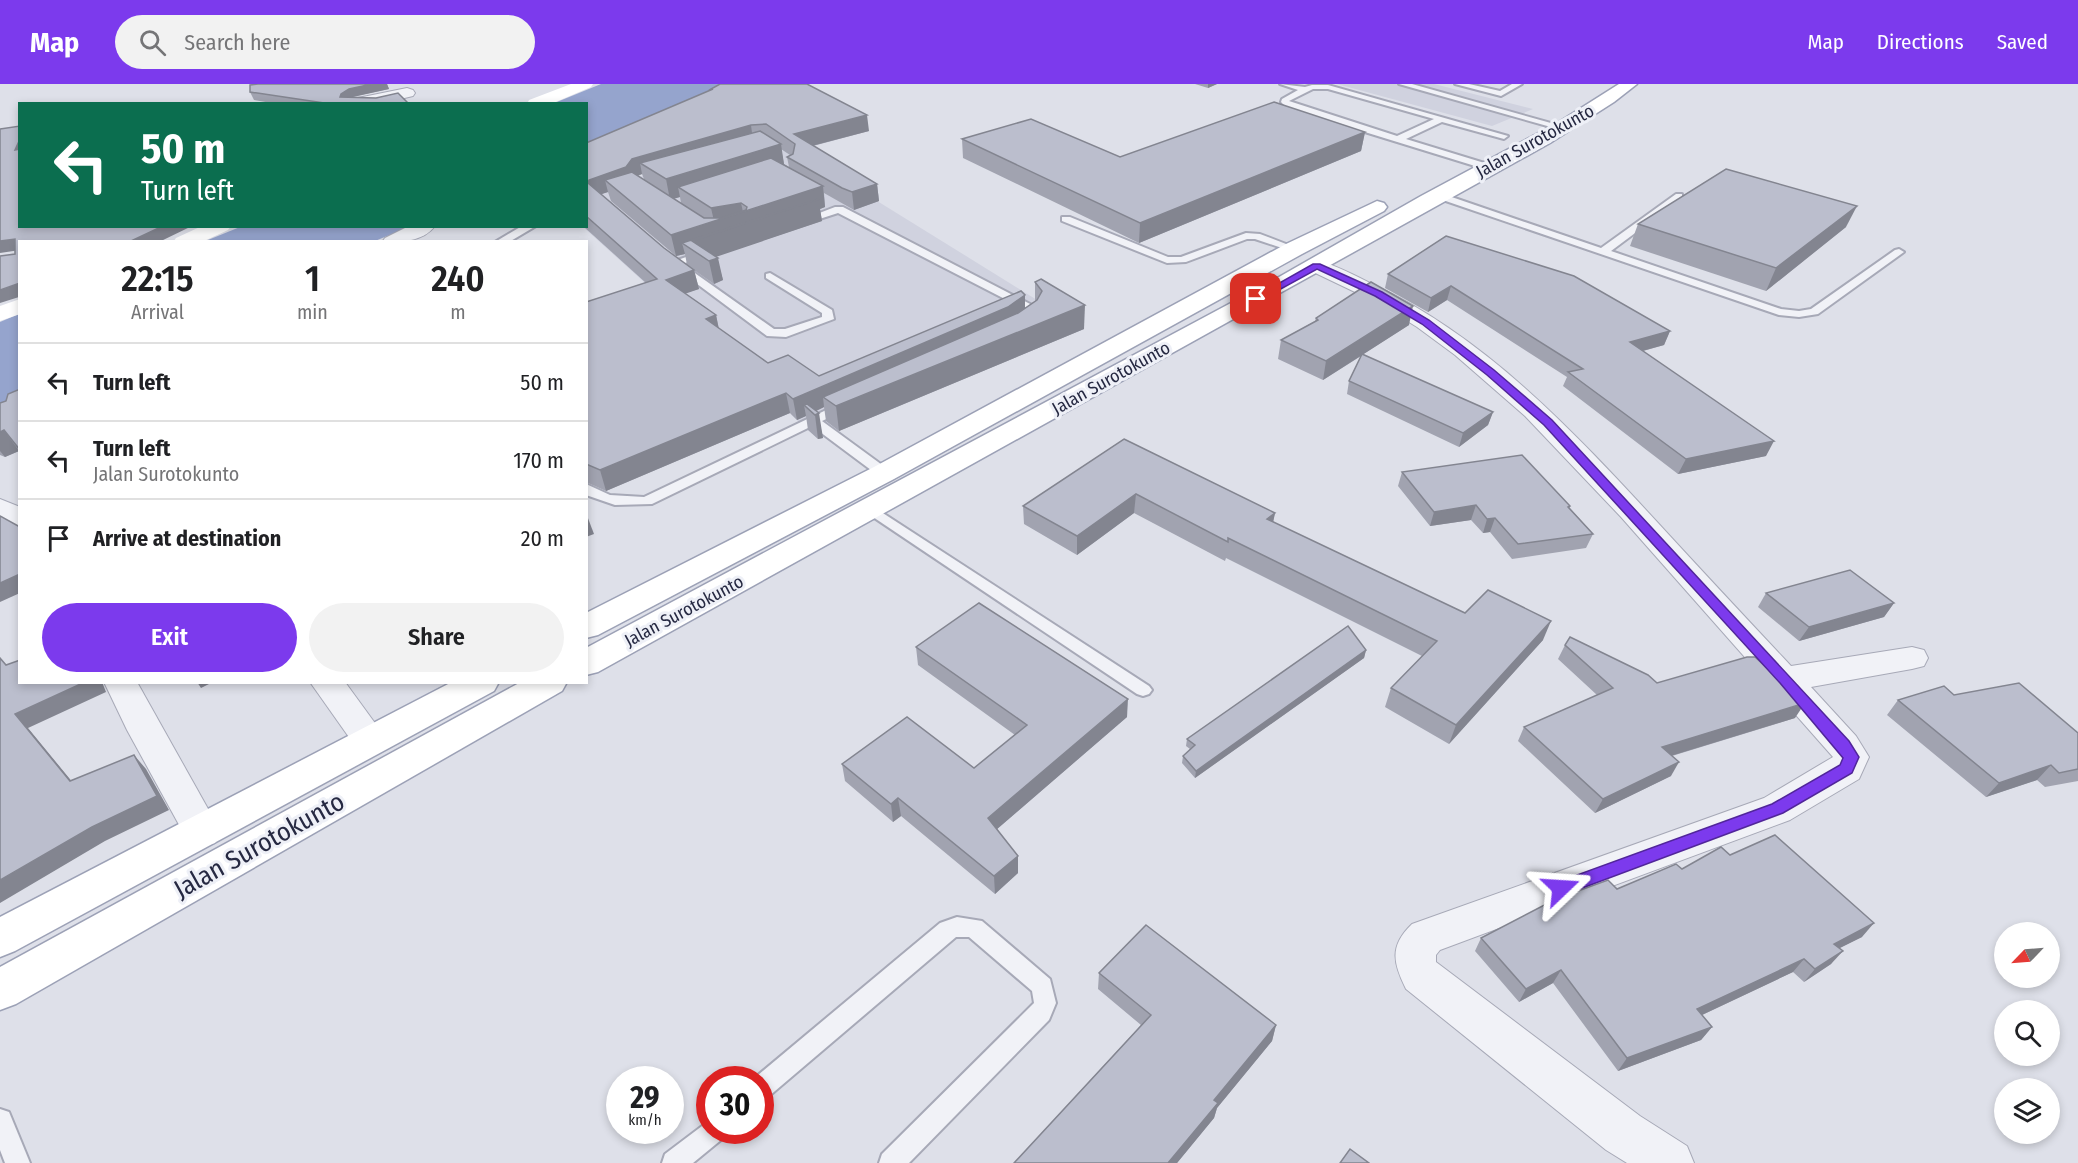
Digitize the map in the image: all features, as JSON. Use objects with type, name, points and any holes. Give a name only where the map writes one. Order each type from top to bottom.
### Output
[{"type":"main road","points":[[540,102],[585,84]]},
{"type":"main road","name":"Jalan Surotokunto","points":[[588,662],[872,510],[1305,257],[1462,159],[1598,84]]},
{"type":"main road","name":"Jalan Surotokunto","points":[[588,626],[1305,257],[1437,195],[1607,101],[1629,84]]},
{"type":"main road","points":[[188,240],[216,228]]},
{"type":"main road","points":[[0,314],[18,307]]},
{"type":"main road","name":"Jalan Surotokunto","points":[[0,938],[478,684]]},
{"type":"main road","name":"Jalan Surotokunto","points":[[0,990],[546,684]]},
{"type":"street","points":[[364,102],[407,94]]},
{"type":"street","points":[[396,240],[422,228]]},
{"type":"street","points":[[1305,257],[1378,294],[1425,322],[1491,372],[1548,422],[1785,679],[1844,745],[1851,757],[1846,769],[1777,809],[1426,937],[1418,944],[1413,954],[1415,965],[1421,975],[1623,1133],[1670,1163]]},
{"type":"street","points":[[0,507],[18,518]]},
{"type":"street","points":[[1785,679],[1912,658]]},
{"type":"street","points":[[121,684],[201,832]]},
{"type":"street","points":[[327,684],[370,741]]},
{"type":"lane","points":[[1284,84],[1305,90]]},
{"type":"lane","points":[[1403,84],[1560,128]]},
{"type":"lane","points":[[1459,84],[1501,94],[1518,84]]},
{"type":"lane","points":[[1488,167],[1400,138],[1290,106],[1285,102],[1286,99],[1316,86],[1328,87],[1504,136]]},
{"type":"lane","points":[[1400,138],[1441,119]]},
{"type":"lane","points":[[1437,195],[1779,312],[1799,314],[1815,312],[1899,252]]},
{"type":"lane","points":[[1602,252],[1679,196]]},
{"type":"lane","points":[[787,222],[839,209],[1030,308],[1034,314],[1031,320],[1013,332]]},
{"type":"lane","points":[[1066,219],[1167,261],[1182,260],[1246,236],[1256,236],[1305,257]]},
{"type":"lane","points":[[505,240],[527,228]]},
{"type":"lane","points":[[718,249],[670,260],[771,333],[786,333],[828,319],[828,312],[770,276]]},
{"type":"lane","points":[[588,490],[595,496],[620,502],[647,501],[855,401]]},
{"type":"lane","points":[[813,420],[884,473]]},
{"type":"lane","points":[[872,510],[1143,690]]},
{"type":"lane","points":[[774,1077],[948,930],[957,926],[974,928],[1042,987],[1045,1003],[1041,1013],[891,1163]]},
{"type":"lane","points":[[0,1121],[18,1163]]},
{"type":"lane","points":[[674,1163],[697,1144]]},
{"type":"shaded area","points":[[1337,84],[1434,84],[1533,109],[1492,126]]},
{"type":"shaded area","points":[[777,139],[1084,329],[818,439],[584,228],[588,228],[588,191]]},
{"type":"water","points":[[601,84],[734,84],[588,149],[588,102],[557,102]]},
{"type":"water","points":[[238,228],[407,228],[377,240],[208,240]]},
{"type":"water","points":[[18,314],[18,398],[0,407],[0,322]]},
{"type":"building","points":[[372,84],[349,89],[340,97],[376,98],[398,93],[407,102],[318,102],[250,92],[250,85]]},
{"type":"building","points":[[720,84],[807,84],[867,115],[794,134],[877,184],[852,192],[842,188],[787,157],[793,154],[795,144],[766,124],[751,125],[632,159],[626,167],[589,180],[588,183],[588,142],[713,89],[711,89]]},
{"type":"building","points":[[1274,102],[1365,132],[1140,223],[962,139],[1031,119],[1120,157]]},
{"type":"building","points":[[18,126],[18,143],[15,150],[18,149],[18,228],[159,228],[133,240],[18,240],[18,284],[0,290],[0,256],[15,254],[15,239],[0,241],[0,129]]},
{"type":"building","points":[[760,131],[781,144],[666,179],[640,163]]},
{"type":"building","points":[[771,158],[823,186],[671,235],[605,180],[632,172],[704,218],[722,218],[746,210],[747,207],[741,203],[711,208],[678,187]]},
{"type":"building","points":[[1726,169],[1857,206],[1776,268],[1638,224]]},
{"type":"building","points":[[588,183],[664,248],[694,270],[666,280],[716,315],[706,319],[768,363],[788,355],[819,376],[1021,291],[1025,295],[1008,307],[793,399],[786,393],[600,470],[588,465],[588,301],[657,279],[588,218]]},
{"type":"building","points":[[819,199],[692,241],[718,258],[709,261],[682,243]]},
{"type":"building","points":[[1446,236],[1574,276],[1670,331],[1630,342],[1774,441],[1686,459],[1568,372],[1583,369],[1451,286],[1431,298],[1388,274]]},
{"type":"building","points":[[1041,279],[1085,305],[836,406],[823,397],[1018,313],[1037,300],[1042,291],[1035,282]]},
{"type":"building","points":[[1371,282],[1413,306],[1326,361],[1281,340],[1318,320],[1316,318]]},
{"type":"building","points":[[1362,354],[1493,412],[1463,433],[1349,381]]},
{"type":"building","points":[[18,390],[18,448],[4,430],[0,432],[0,403],[6,401],[8,394]]},
{"type":"building","points":[[807,404],[819,413],[815,415],[804,405]]},
{"type":"building","points":[[1124,439],[1275,513],[1267,519],[1465,613],[1488,590],[1551,621],[1456,725],[1391,688],[1437,641],[1228,538],[1228,542],[1136,494],[1077,536],[1023,506]]},
{"type":"building","points":[[1522,455],[1593,534],[1518,544],[1495,518],[1487,519],[1476,505],[1434,512],[1402,472]]},
{"type":"building","points":[[0,516],[18,526],[18,575],[0,583]]},
{"type":"building","points":[[1850,570],[1894,603],[1809,627],[1766,593]]},
{"type":"building","points":[[979,603],[1128,699],[988,818],[1018,856],[994,876],[898,798],[891,804],[842,764],[907,717],[974,768],[1027,725],[916,647]]},
{"type":"building","points":[[1348,626],[1366,650],[1196,771],[1183,756],[1195,745],[1187,739]]},
{"type":"building","points":[[1570,637],[1648,675],[1657,683],[1747,657],[1755,657],[1805,703],[1662,747],[1679,762],[1603,799],[1524,727],[1613,688],[1565,645]]},
{"type":"building","points":[[0,658],[6,665],[18,661],[18,684],[81,684],[15,714],[70,781],[134,755],[157,796],[92,827],[0,880]]},
{"type":"building","points":[[2019,683],[2078,733],[2078,769],[2059,773],[2051,765],[1999,783],[1898,700],[1944,686],[1954,695]]},
{"type":"building","points":[[1775,835],[1874,923],[1834,944],[1843,951],[1815,969],[1804,959],[1697,1009],[1712,1027],[1627,1058],[1561,970],[1526,989],[1481,938],[1556,899],[1608,880],[1617,889],[1676,864],[1682,869],[1721,847],[1730,855]]},
{"type":"building","points":[[1146,925],[1276,1025],[1214,1100],[1218,1103],[1168,1163],[1014,1163],[1151,1015],[1099,973]]},
{"type":"building","points":[[1350,1149],[1369,1163],[1340,1163]]},
{"type":"route","points":[[1256,299],[1316,266],[1378,294],[1425,322],[1491,372],[1548,422],[1613,490],[1844,745],[1851,757],[1846,769],[1777,809],[1561,888]]}]
